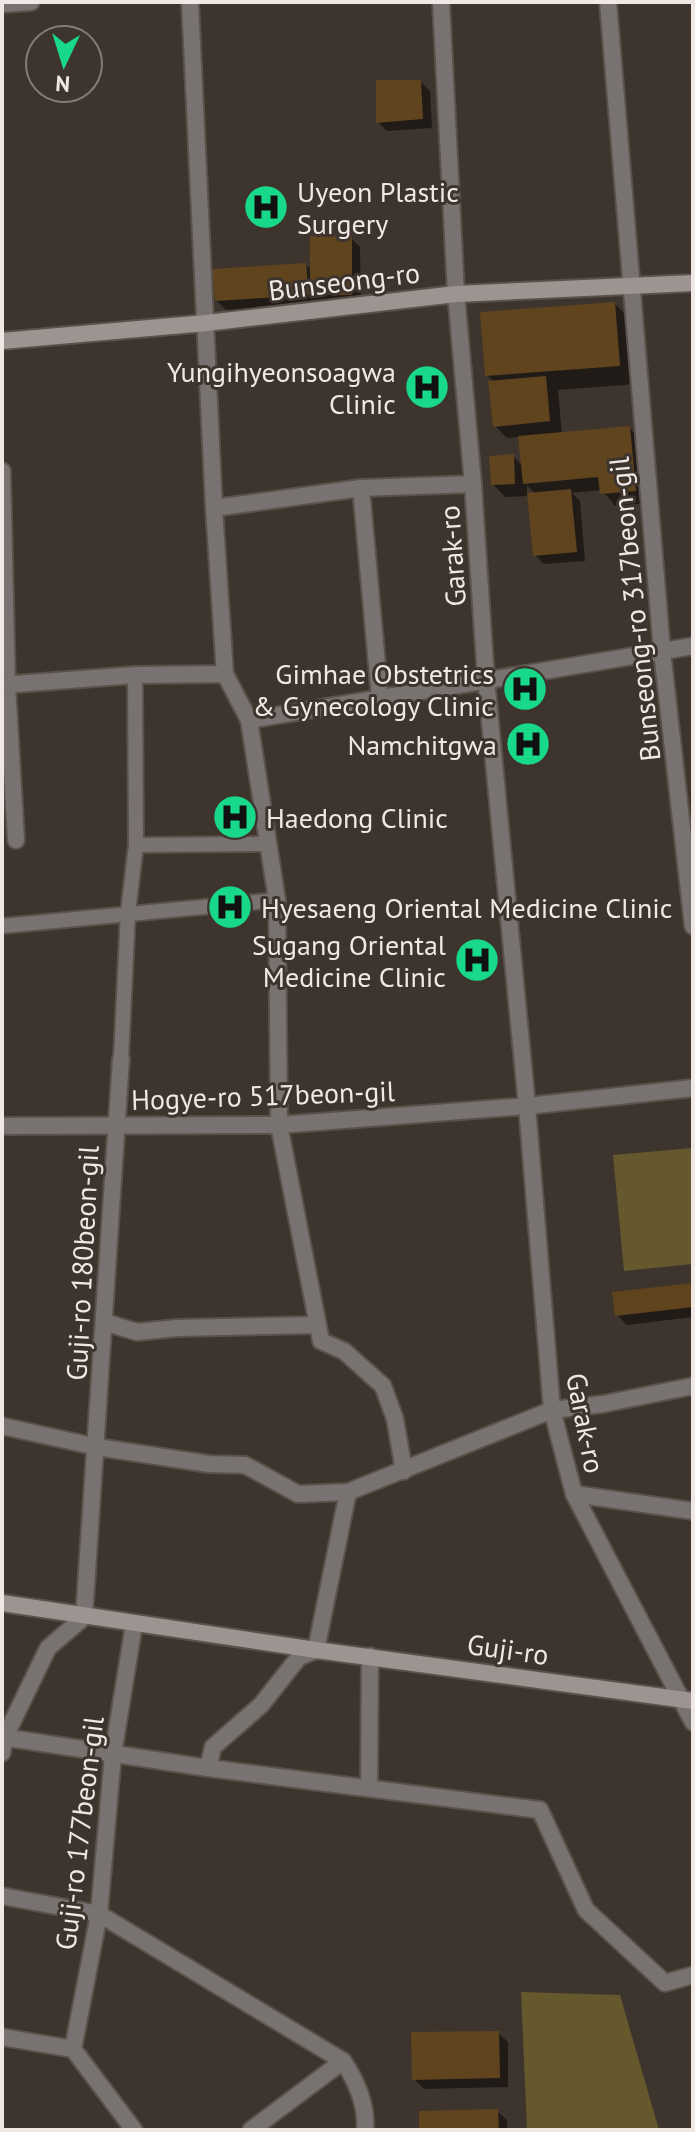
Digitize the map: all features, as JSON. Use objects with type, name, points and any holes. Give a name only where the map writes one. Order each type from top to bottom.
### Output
[{"type":"main road","name":"Bunseong-ro","points":[[2,341],[206,323],[456,294],[693,283]]},
{"type":"main road","name":"Guji-ro","points":[[2,1603],[688,1701]]},
{"type":"street","points":[[2,4],[31,2]]},
{"type":"street","points":[[190,2],[225,674],[249,720],[277,900],[279,1125],[321,1341],[344,1351],[383,1386],[395,1419],[404,1471]]},
{"type":"street","name":"Garak-ro","points":[[441,2],[456,294],[486,679],[527,1106],[552,1410],[574,1494],[688,1701],[693,1722]]},
{"type":"street","name":"Bunseong-ro 317beon-gil","points":[[608,2],[662,651],[693,926]]},
{"type":"street","points":[[2,471],[5,685],[16,840]]},
{"type":"street","points":[[214,508],[361,488],[473,484]]},
{"type":"street","points":[[361,488],[380,698]]},
{"type":"street","points":[[249,720],[693,646]]},
{"type":"street","points":[[5,685],[135,675],[225,674]]},
{"type":"street","name":"Guji-ro 180beon-gil","points":[[84,1617],[128,912],[136,845],[135,675]]},
{"type":"street","points":[[136,845],[268,844]]},
{"type":"street","points":[[2,926],[277,900]]},
{"type":"street","points":[[527,1106],[693,1088]]},
{"type":"street","name":"Hogye-ro 517beon-gil","points":[[2,1126],[279,1125],[527,1106]]},
{"type":"street","points":[[104,1322],[137,1332],[317,1325]]},
{"type":"street","points":[[2,1426],[97,1447],[209,1464],[245,1465],[298,1494],[348,1492],[552,1410],[603,1404],[693,1386]]},
{"type":"street","points":[[208,1768],[213,1747],[261,1705],[299,1657],[316,1650],[348,1492]]},
{"type":"street","points":[[574,1494],[693,1511]]},
{"type":"street","points":[[84,1617],[48,1648],[3,1742],[540,1810],[586,1910],[665,1983],[693,1975]]},
{"type":"street","name":"Guji-ro 177beon-gil","points":[[73,2049],[99,1914],[113,1754],[134,1624]]},
{"type":"street","points":[[369,1787],[370,1656]]},
{"type":"street","points":[[2,1896],[99,1914],[343,2061],[352,2075],[366,2112],[365,2130]]},
{"type":"street","points":[[2,2037],[73,2049],[134,2130]]},
{"type":"street","points":[[251,2130],[343,2061]]},
{"type":"shaded area","points":[[693,1148],[693,1264],[624,1271],[613,1155]]},
{"type":"shaded area","points":[[521,1992],[620,1995],[659,2130],[527,2130]]},
{"type":"building","points":[[376,80],[421,80],[423,119],[376,123]]},
{"type":"building","points":[[310,236],[352,236],[352,295],[310,295]]},
{"type":"building","points":[[306,263],[309,295],[215,301],[212,269]]},
{"type":"building","points":[[615,302],[620,366],[485,376],[480,312]]},
{"type":"building","points":[[546,376],[550,421],[493,427],[488,381]]},
{"type":"building","points":[[630,426],[636,491],[600,494],[598,477],[523,484],[518,436]]},
{"type":"building","points":[[514,454],[515,484],[491,485],[489,456]]},
{"type":"building","points":[[571,489],[577,552],[533,556],[527,493]]},
{"type":"building","points":[[693,1283],[693,1307],[615,1316],[612,1292]]},
{"type":"building","points":[[499,2031],[500,2078],[412,2080],[411,2032]]},
{"type":"building","points":[[498,2109],[499,2130],[419,2130],[419,2111]]},
{"type":"place","name":"Uyeon Plastic Surgery","points":[[266,207]]},
{"type":"place","name":"Yungihyeonsoagwa Clinic","points":[[427,387]]},
{"type":"place","name":"Gimhae Obstetrics & Gynecology Clinic","points":[[525,689]]},
{"type":"place","name":"Namchitgwa","points":[[528,744]]},
{"type":"place","name":"Haedong Clinic","points":[[235,817]]},
{"type":"place","name":"Hyesaeng Oriental Medicine Clinic","points":[[230,907]]},
{"type":"place","name":"Sugang Oriental Medicine Clinic","points":[[477,960]]}]
